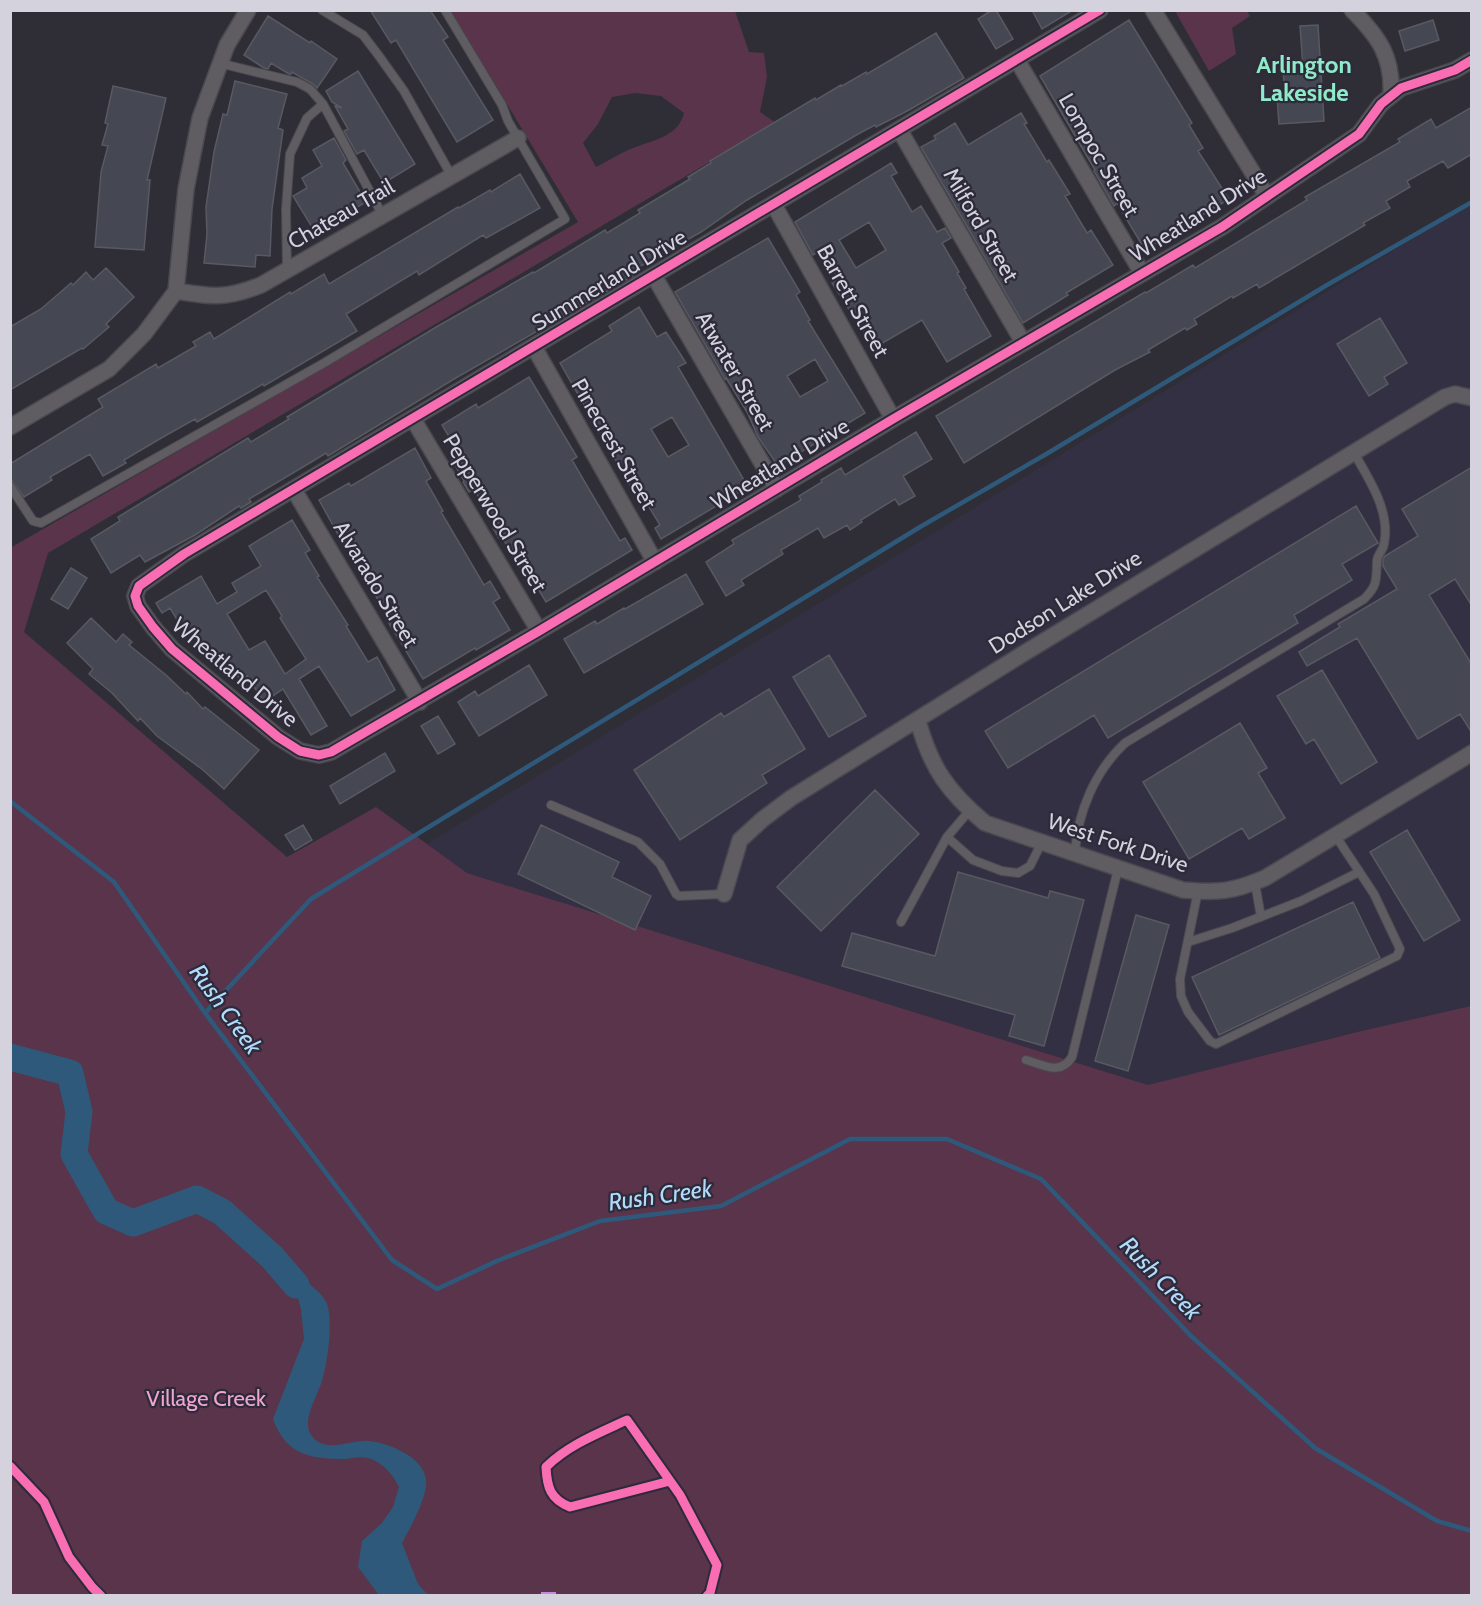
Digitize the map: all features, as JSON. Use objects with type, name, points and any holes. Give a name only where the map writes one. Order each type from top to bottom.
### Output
[{"type":"street","points":[[10,427],[109,369],[144,334],[176,291],[186,189],[200,118],[227,45],[248,10]]},
{"type":"street","name":"Summerland Drive","points":[[139,586],[184,554],[900,131],[1100,10]]},
{"type":"street","points":[[1153,10],[1267,196]]},
{"type":"street","points":[[1353,10],[1379,41],[1392,75],[1391,95]]},
{"type":"street","name":"Lompoc Street","points":[[1017,60],[1142,273]]},
{"type":"street","name":"Wheatland Drive","points":[[139,586],[135,596],[138,606],[172,649],[278,737],[300,751],[315,755],[332,752],[420,702],[1023,342],[1222,227],[1359,134],[1381,104],[1401,88],[1455,70],[1472,60]]},
{"type":"street","name":"Milford Street","points":[[900,131],[1023,342]]},
{"type":"street","name":"Chateau Trail","points":[[176,291],[214,297],[241,293],[261,285],[518,138]]},
{"type":"street","name":"Barrett Street","points":[[774,205],[893,419]]},
{"type":"street","name":"Atwater Street","points":[[654,276],[777,489]]},
{"type":"street","name":"Pinecrest Street","points":[[534,347],[655,562]]},
{"type":"street","name":"Dodson Lake Drive","points":[[724,894],[740,840],[791,798],[1445,397],[1455,394],[1472,398]]},
{"type":"street","name":"Pepperwood Street","points":[[413,419],[539,631]]},
{"type":"street","name":"Alvarado Street","points":[[294,490],[420,702]]},
{"type":"street","name":"West Fork Drive","points":[[918,721],[926,750],[938,772],[961,803],[986,824],[1183,890],[1213,893],[1255,883],[1472,753]]},
{"type":"lane","points":[[322,10],[363,35],[404,90],[451,175]]},
{"type":"lane","points":[[10,486],[33,521],[41,523],[324,363],[565,219],[518,138],[502,105],[445,10]]},
{"type":"lane","points":[[219,63],[297,82],[310,89],[323,104],[383,216]]},
{"type":"lane","points":[[287,270],[286,209],[290,154],[307,118],[323,104]]},
{"type":"lane","points":[[1075,854],[1076,833],[1092,788],[1111,755],[1125,743],[1364,599],[1374,589],[1377,558],[1384,545],[1384,522],[1377,493],[1354,453]]},
{"type":"lane","points":[[551,805],[638,842],[660,864],[679,896],[724,894]]},
{"type":"lane","points":[[901,922],[947,837],[970,810]]},
{"type":"lane","points":[[1198,891],[1180,979],[1182,996],[1188,1012],[1210,1041],[1216,1044],[1397,956],[1400,949],[1374,894],[1335,835]]},
{"type":"lane","points":[[947,837],[973,860],[1002,871],[1018,873],[1030,866],[1042,842]]},
{"type":"lane","points":[[1026,1060],[1057,1069],[1067,1065],[1072,1057],[1118,869]]},
{"type":"lane","points":[[1188,942],[1301,901],[1359,872]]},
{"type":"lane","points":[[1255,883],[1261,917]]},
{"type":"shaded area","points":[[1471,203],[1471,1006],[1357,1032],[1148,1085],[467,873],[427,844]]},
{"type":"green space","points":[[451,11],[735,11],[749,52],[764,53],[767,77],[760,112],[776,123],[48,553],[24,632],[287,857],[376,807],[467,873],[1148,1085],[1357,1032],[1471,1006],[1471,1595],[11,1595],[10,548],[578,222]],"holes":[[[635,93],[661,96],[684,113],[676,127],[670,133],[628,150],[596,167],[583,143],[598,124],[612,97]]]},
{"type":"green space","points":[[1175,11],[1247,11],[1250,16],[1232,28],[1236,54],[1209,71]]},
{"type":"water","points":[[272,1257],[318,1292],[324,1298],[329,1312],[327,1361],[308,1420],[310,1433],[322,1444],[337,1445],[369,1441],[395,1448],[412,1458],[424,1471],[426,1486],[424,1494],[418,1512],[402,1543],[418,1584],[428,1595],[379,1595],[358,1567],[362,1541],[382,1523],[393,1507],[399,1487],[390,1473],[378,1462],[366,1457],[332,1459],[310,1456],[292,1447],[278,1431],[273,1419],[304,1339],[301,1309],[295,1288]]},
{"type":"building","points":[[370,10],[430,10],[448,37],[443,40],[493,120],[457,142],[396,40],[391,43]]},
{"type":"building","points":[[996,10],[1013,39],[996,49],[978,19]]},
{"type":"building","points":[[1032,10],[1073,10],[1042,29]]},
{"type":"building","points":[[268,16],[337,59],[317,88],[292,72],[289,74],[271,63],[268,69],[264,68],[244,55]]},
{"type":"building","points":[[1129,20],[1192,123],[1189,125],[1203,148],[1198,151],[1229,199],[1145,250],[1117,203],[1114,206],[1040,76]]},
{"type":"building","points":[[1433,20],[1439,40],[1405,51],[1399,31]]},
{"type":"building","points":[[1318,25],[1324,121],[1279,124],[1277,96],[1285,95],[1283,69],[1303,68],[1300,26]]},
{"type":"building","points":[[936,33],[964,78],[909,110],[858,134],[747,200],[701,232],[630,272],[633,276],[454,379],[328,456],[326,453],[249,499],[251,502],[241,508],[239,506],[195,535],[145,562],[140,555],[111,573],[91,539],[120,521],[118,517],[248,438],[251,442],[289,419],[287,417],[438,326],[534,273],[605,230],[607,233],[640,213],[638,210],[690,179],[688,177],[711,163],[710,161],[815,98],[816,100],[866,72],[867,74]]},
{"type":"building","points":[[358,71],[415,164],[384,183],[364,150],[357,154],[344,131],[348,129],[335,106],[342,108],[332,102],[326,91]]},
{"type":"building","points":[[235,81],[287,94],[278,128],[283,130],[272,209],[270,256],[256,255],[255,267],[204,263],[207,234],[206,207],[214,152],[223,114],[227,115]]},
{"type":"building","points":[[113,86],[166,98],[147,180],[150,180],[144,250],[95,247],[101,172],[108,146],[102,145],[108,124],[105,123]]},
{"type":"building","points":[[1472,107],[1472,154],[1448,168],[1443,161],[1407,181],[1410,187],[1386,201],[1390,208],[1363,223],[1365,225],[1259,288],[1257,284],[1233,298],[1232,296],[1194,319],[1197,324],[1187,330],[1185,328],[1148,350],[1150,352],[1115,370],[964,463],[936,416],[1145,292],[1193,265],[1195,268],[1307,200],[1305,197],[1400,142],[1398,139],[1431,119],[1436,128]]},
{"type":"building","points":[[1021,113],[1027,123],[1024,124],[1070,194],[1065,196],[1087,233],[1091,230],[1113,265],[1066,293],[1068,295],[1023,323],[921,147],[936,139],[934,136],[955,123],[968,145]]},
{"type":"building","points":[[334,138],[346,160],[343,163],[366,202],[315,232],[293,196],[307,188],[302,178],[322,166],[313,150]]},
{"type":"building","points":[[891,163],[897,173],[891,176],[912,212],[921,206],[937,232],[945,228],[951,238],[942,243],[959,272],[957,273],[966,288],[964,289],[991,336],[947,362],[922,320],[874,348],[832,283],[838,279],[821,250],[813,255],[795,222]],"holes":[[[869,222],[886,250],[856,268],[839,240]]]},
{"type":"building","points":[[520,174],[540,208],[486,238],[483,235],[419,275],[417,271],[346,314],[357,331],[264,386],[263,384],[197,422],[195,419],[163,437],[124,460],[126,463],[103,476],[90,454],[50,477],[52,480],[24,497],[10,478],[10,464],[103,407],[98,399],[156,364],[158,368],[196,346],[193,342],[210,332],[214,339],[290,292],[291,294],[324,274],[329,284],[458,207],[490,190],[491,192]]},
{"type":"building","points":[[768,238],[800,292],[796,295],[810,320],[808,321],[865,413],[778,466],[758,437],[747,412],[725,379],[675,292]],"holes":[[[815,359],[828,381],[800,397],[787,376]]]},
{"type":"building","points":[[106,268],[134,297],[106,324],[109,327],[83,349],[10,390],[10,327],[41,309],[86,272],[93,280]]},
{"type":"building","points":[[639,307],[657,337],[666,332],[686,363],[678,367],[748,487],[661,539],[655,528],[660,525],[638,489],[634,492],[560,363],[612,331],[609,326]],"holes":[[[672,417],[689,445],[668,457],[651,429]]]},
{"type":"building","points":[[1380,318],[1407,363],[1384,377],[1388,384],[1369,396],[1337,344]]},
{"type":"building","points":[[529,377],[577,457],[572,460],[590,491],[620,541],[625,538],[632,550],[546,602],[534,582],[530,584],[502,537],[499,538],[493,528],[496,527],[474,489],[469,492],[463,482],[452,460],[460,455],[442,425],[476,404],[478,408]]},
{"type":"building","points":[[916,432],[932,459],[903,476],[915,496],[899,505],[895,499],[861,520],[862,522],[850,530],[847,525],[824,538],[818,528],[781,550],[783,554],[741,580],[744,585],[726,596],[706,562],[734,544],[732,540],[801,500],[799,496],[822,482],[821,480],[841,468],[845,475]]},
{"type":"building","points":[[415,448],[431,478],[426,481],[443,511],[441,512],[484,585],[490,581],[500,598],[493,602],[510,630],[423,679],[389,623],[391,621],[343,536],[340,538],[319,500],[349,483],[351,486]]},
{"type":"building","points":[[1472,467],[1472,606],[1455,579],[1429,595],[1472,665],[1472,733],[1460,714],[1418,739],[1357,638],[1307,666],[1299,652],[1340,627],[1338,624],[1397,589],[1383,566],[1383,559],[1418,536],[1402,509]]},
{"type":"building","points":[[1356,506],[1378,543],[1342,564],[1352,580],[1294,615],[1298,623],[1108,738],[1094,715],[1008,768],[985,731]]},
{"type":"building","points":[[292,520],[310,550],[305,553],[319,576],[317,577],[348,625],[346,626],[368,662],[377,657],[395,690],[351,716],[319,666],[299,679],[327,726],[311,735],[283,689],[264,702],[247,676],[240,680],[223,652],[209,660],[192,632],[187,636],[170,608],[162,613],[156,603],[201,576],[217,604],[237,592],[232,583],[261,566],[249,546]],"holes":[[[266,590],[282,616],[280,618],[306,659],[285,674],[265,641],[249,650],[227,614]]]},
{"type":"building","points":[[71,568],[87,578],[68,609],[51,599]]},
{"type":"building","points":[[686,574],[703,604],[584,673],[564,639],[595,621],[597,624]]},
{"type":"building","points":[[91,618],[116,642],[123,634],[132,642],[129,645],[186,694],[187,692],[203,709],[205,707],[259,750],[224,789],[203,770],[157,736],[140,718],[138,721],[112,693],[89,674],[93,669],[67,643]]},
{"type":"building","points":[[829,655],[866,716],[829,737],[793,677]]},
{"type":"building","points":[[529,665],[547,695],[479,736],[458,702],[475,691],[478,696]]},
{"type":"building","points":[[1322,670],[1377,762],[1341,784],[1314,739],[1306,744],[1277,696]]},
{"type":"building","points":[[769,689],[805,749],[762,775],[767,783],[680,840],[634,770],[721,713],[724,717]]},
{"type":"building","points":[[438,716],[455,744],[438,754],[421,726]]},
{"type":"building","points":[[1240,723],[1267,768],[1258,773],[1285,818],[1249,839],[1242,828],[1189,859],[1143,782]]},
{"type":"building","points":[[385,753],[395,771],[340,804],[330,786]]},
{"type":"building","points":[[875,790],[919,834],[821,931],[777,887]]},
{"type":"building","points":[[303,825],[312,840],[295,850],[285,835]]},
{"type":"building","points":[[541,825],[619,862],[612,877],[651,896],[635,930],[518,874]]},
{"type":"building","points":[[1407,830],[1460,920],[1424,941],[1370,852]]},
{"type":"building","points":[[958,872],[1048,898],[1050,891],[1084,900],[1044,1046],[1009,1036],[1015,1015],[842,966],[852,933],[935,956]]},
{"type":"building","points":[[1353,902],[1380,958],[1219,1035],[1192,977]]},
{"type":"building","points":[[1136,915],[1169,925],[1128,1071],[1095,1061]]},
{"type":"waterway","points":[[205,1013],[311,899],[920,527],[1048,453],[1327,285],[1472,202]]},
{"type":"waterway","name":"Rush Creek","points":[[10,801],[114,882],[205,1013],[392,1260],[437,1289],[499,1260],[600,1221],[721,1206],[850,1139],[947,1139],[1041,1179],[1191,1336],[1315,1448],[1437,1521],[1472,1531]]},
{"type":"waterway","name":"Village Creek","points":[[10,1057],[70,1073],[79,1112],[74,1154],[106,1211],[133,1223],[197,1199],[222,1212],[272,1257],[296,1285]]},
{"type":"marked path","points":[[541,1596],[563,1596]]},
{"type":"cycle path","points":[[1100,10],[184,554],[139,586],[135,596],[138,606],[172,649],[278,737],[300,751],[319,755],[331,752],[1222,227],[1359,134],[1381,104],[1401,88],[1455,70],[1472,60]]},
{"type":"cycle path","points":[[670,1481],[570,1507],[563,1504],[551,1492],[546,1467],[574,1446],[627,1420],[680,1495],[717,1565],[710,1593],[707,1596]]},
{"type":"cycle path","points":[[10,1466],[44,1502],[69,1557],[101,1596]]},
{"type":"district","name":"Arlington Lakeside","points":[[1304,78]]}]
